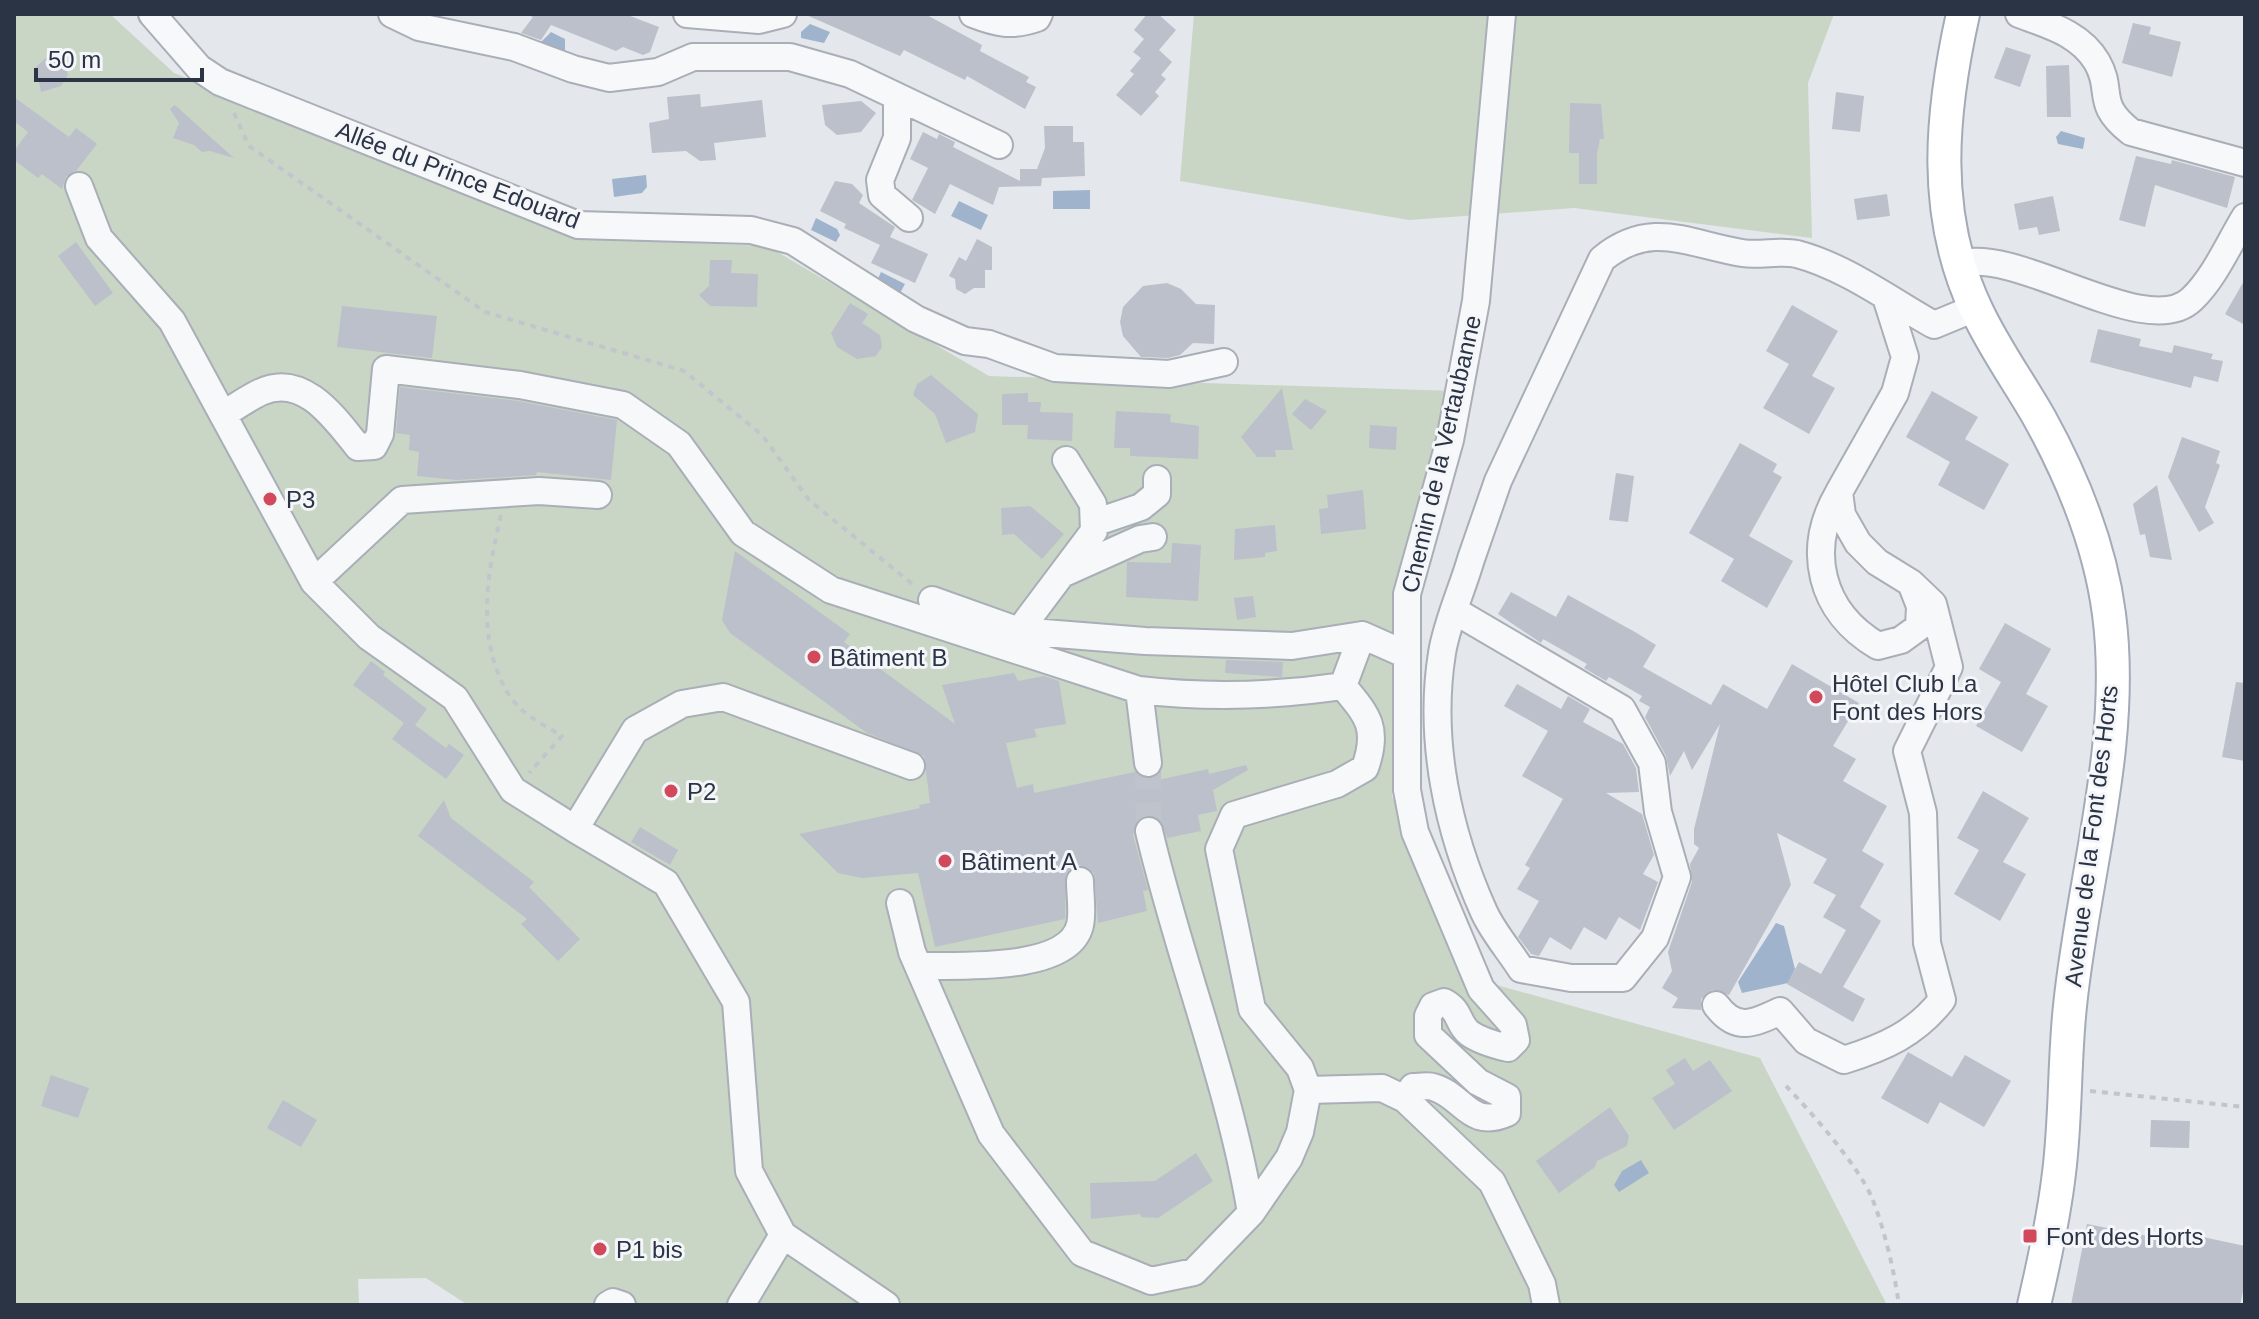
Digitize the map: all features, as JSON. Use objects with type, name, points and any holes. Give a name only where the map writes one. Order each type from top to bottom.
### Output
[{"type":"main road","name":"Avenue de la Font des Horts","points":[[1963,14],[1946,100],[1947,216],[1959,264],[1975,308],[2063,463],[2098,557],[2109,614],[2112,677],[2109,731],[2070,1004],[2060,1169],[2034,1305]]},
{"type":"main road","name":"Avenue de la Font des Horts","points":[[2022,1305],[2036,1199],[2062,1103]]},
{"type":"street","name":"Allée du Prince Edouard","points":[[152,14],[199,68],[220,82],[578,225],[751,230],[793,241],[916,319],[965,341],[989,344],[1055,368],[1169,374],[1224,362]]},
{"type":"street","points":[[392,14],[419,27],[514,47],[573,69],[609,78],[658,72],[693,57],[790,57],[850,74],[999,145]]},
{"type":"street","points":[[693,57],[696,15],[759,20],[783,14]]},
{"type":"street","points":[[973,14],[998,24],[1020,24],[1037,18],[1039,14]]},
{"type":"street","name":"Chemin de la Vertaubanne","points":[[1405,1099],[1413,1087],[1433,1087],[1477,1116],[1496,1118],[1507,1113],[1507,1097],[1478,1082],[1428,1035],[1428,1016],[1433,1006],[1444,1002],[1456,1008],[1467,1032],[1493,1045],[1508,1048],[1516,1040],[1513,1025],[1481,989],[1415,832],[1407,790],[1407,594],[1450,440],[1476,301],[1502,14]]},
{"type":"street","points":[[2019,14],[2074,35],[2098,63],[2105,104],[2115,120],[2131,132],[2245,163]]},
{"type":"street","points":[[897,97],[897,138],[880,180],[882,195],[909,218]]},
{"type":"street","points":[[79,186],[99,238],[172,321],[314,582],[369,637],[455,698],[513,790],[666,883],[736,1002],[749,1171],[783,1235],[886,1305]]},
{"type":"street","points":[[1959,264],[1971,260],[2006,265],[2121,305],[2170,312],[2190,301],[2205,283],[2245,217]]},
{"type":"street","points":[[1455,611],[1622,709],[1652,763],[1658,812],[1677,877],[1655,938],[1623,978],[1571,978],[1521,969],[1485,915],[1456,839],[1440,759],[1437,693],[1443,650],[1455,611],[1498,481],[1602,259],[1618,245],[1649,236],[1672,236],[1744,253],[1796,254],[1855,279],[1934,325]]},
{"type":"street","points":[[1886,297],[1905,357]]},
{"type":"street","points":[[1911,583],[1920,606],[1919,627],[1901,640],[1878,646],[1857,633],[1836,612],[1823,573],[1820,545],[1825,515],[1895,393],[1905,357],[1934,325],[1975,308]]},
{"type":"street","points":[[223,415],[264,390],[293,390],[319,401],[358,447],[374,446],[380,434],[386,369],[520,385],[623,405],[679,444],[743,533],[831,590],[1139,690],[1180,695],[1287,694],[1343,686]]},
{"type":"street","points":[[1019,631],[1094,531],[1093,504],[1066,460]]},
{"type":"street","points":[[1094,523],[1141,507],[1157,494],[1157,479]]},
{"type":"street","points":[[1716,1005],[1727,1020],[1744,1024],[1780,1011],[1806,1041],[1844,1060],[1885,1047],[1923,1024],[1942,1000],[1927,943],[1923,813],[1907,751],[1949,667],[1933,604],[1911,583],[1877,562],[1858,543],[1842,515],[1839,492]]},
{"type":"street","points":[[314,582],[402,500],[507,494],[598,495]]},
{"type":"street","points":[[1059,576],[1140,539],[1153,537]]},
{"type":"street","points":[[932,600],[1019,631],[1145,641],[1292,646],[1362,635],[1407,655]]},
{"type":"street","points":[[1343,686],[1362,635]]},
{"type":"street","points":[[900,903],[918,966],[991,1134],[1082,1253],[1151,1281],[1194,1272],[1251,1213],[1289,1158],[1300,1132],[1308,1090],[1300,1068],[1252,1009],[1219,849],[1234,815],[1337,784],[1365,768],[1371,751],[1370,719],[1343,686]]},
{"type":"street","points":[[1139,690],[1148,763]]},
{"type":"street","points":[[575,829],[635,730],[682,704],[723,697],[911,766]]},
{"type":"street","points":[[1149,831],[1170,919],[1243,1161],[1251,1213]]},
{"type":"street","points":[[918,966],[1011,964],[1063,950],[1080,927],[1080,881]]},
{"type":"street","points":[[1308,1090],[1382,1088],[1405,1099],[1492,1182],[1542,1284],[1546,1305]]},
{"type":"street","points":[[741,1305],[783,1235]]},
{"type":"street","points":[[608,1305],[613,1302],[622,1305]]},
{"type":"path","points":[[220,82],[249,146],[485,312],[684,371],[762,435],[809,500],[932,600]]},
{"type":"path","points":[[507,494],[487,575],[489,648],[509,696],[533,719],[562,736],[513,790]]},
{"type":"path","points":[[1786,1086],[1817,1119],[1871,1196],[1896,1279],[1899,1305]]},
{"type":"path","points":[[2062,1103],[2245,1107]]},
{"type":"green space","points":[[14,14],[110,14],[174,73],[573,238],[767,246],[989,376],[1454,391],[1399,592],[1392,796],[1464,976],[1760,1058],[1887,1305],[468,1305],[426,1278],[358,1279],[359,1305],[14,1305]]},
{"type":"green space","points":[[1194,14],[1834,14],[1808,83],[1812,238],[1574,208],[1409,220],[1180,181]]},
{"type":"water","points":[[810,24],[830,32],[824,43],[801,38],[801,32]]},
{"type":"water","points":[[551,32],[565,39],[565,56],[539,44]]},
{"type":"water","points":[[2061,131],[2085,138],[2083,149],[2058,144],[2056,137]]},
{"type":"water","points":[[646,175],[647,187],[642,193],[614,197],[612,179]]},
{"type":"water","points":[[1090,190],[1090,209],[1053,209],[1053,191]]},
{"type":"water","points":[[959,201],[988,215],[981,230],[951,216]]},
{"type":"water","points":[[816,218],[837,229],[840,235],[836,242],[811,230]]},
{"type":"water","points":[[881,272],[905,284],[900,293],[877,281]]},
{"type":"water","points":[[1776,923],[1784,926],[1795,969],[1788,983],[1742,993],[1738,982]]},
{"type":"water","points":[[1641,1160],[1649,1173],[1619,1192],[1614,1185],[1622,1171]]},
{"type":"building","points":[[525,14],[625,14],[659,27],[650,52],[643,55],[623,47],[616,51],[551,25],[541,40],[521,33],[533,17]]},
{"type":"building","points":[[804,14],[925,14],[982,45],[980,51],[1029,77],[1026,82],[1036,87],[1025,109],[967,76],[965,80],[904,50],[900,56]]},
{"type":"building","points":[[1147,14],[1158,14],[1176,30],[1159,50],[1172,62],[1161,75],[1166,79],[1155,92],[1159,96],[1141,116],[1116,95],[1134,74],[1130,71],[1141,58],[1133,52],[1144,39],[1134,30]]},
{"type":"building","points":[[2133,23],[2151,27],[2149,34],[2181,42],[2172,77],[2122,63]]},
{"type":"building","points":[[2006,47],[2031,55],[2020,87],[1994,78]]},
{"type":"building","points":[[48,56],[63,61],[68,75],[61,86],[41,92],[36,67]]},
{"type":"building","points":[[2069,65],[2071,117],[2047,117],[2046,66]]},
{"type":"building","points":[[1836,92],[1864,96],[1860,132],[1832,129]]},
{"type":"building","points":[[700,94],[701,107],[762,100],[766,137],[714,143],[716,160],[700,161],[686,151],[652,153],[649,123],[669,119],[667,97]]},
{"type":"building","points":[[14,97],[69,137],[76,128],[97,144],[76,171],[66,177],[62,189],[42,174],[38,178],[14,160],[14,151],[28,132],[14,121]]},
{"type":"building","points":[[861,101],[876,113],[861,132],[837,135],[825,125],[822,105]]},
{"type":"building","points":[[1570,103],[1601,104],[1604,139],[1600,139],[1597,154],[1597,184],[1579,184],[1579,153],[1569,153]]},
{"type":"building","points":[[175,105],[234,158],[210,151],[202,152],[194,145],[173,138],[179,123],[170,109]]},
{"type":"building","points":[[1044,126],[1073,126],[1073,142],[1084,142],[1085,176],[1042,178],[1041,186],[999,187],[993,205],[950,184],[935,214],[912,200],[928,168],[910,159],[923,132],[937,139],[939,134],[955,142],[953,147],[1020,181],[1020,169],[1037,169],[1045,148]]},
{"type":"building","points":[[2136,156],[2171,164],[2172,160],[2235,177],[2227,208],[2155,185],[2145,227],[2119,220]]},
{"type":"building","points":[[835,181],[852,184],[863,195],[859,203],[895,227],[890,237],[928,254],[915,283],[871,263],[880,245],[844,228],[846,224],[820,211]]},
{"type":"building","points":[[1887,194],[1890,216],[1857,220],[1854,199]]},
{"type":"building","points":[[2053,196],[2060,231],[2039,235],[2037,227],[2019,230],[2014,204]]},
{"type":"building","points":[[977,239],[992,247],[992,270],[985,270],[985,288],[974,288],[965,294],[956,289],[955,279],[949,276],[959,257],[966,261]]},
{"type":"building","points":[[76,242],[113,293],[95,306],[58,256]]},
{"type":"building","points":[[710,260],[732,260],[731,273],[758,274],[757,307],[710,306],[699,295],[709,286]]},
{"type":"building","points":[[2245,279],[2245,325],[2225,314]]},
{"type":"building","points":[[1167,283],[1181,289],[1196,304],[1215,305],[1214,344],[1193,343],[1180,355],[1168,358],[1141,357],[1123,336],[1120,322],[1123,307],[1143,286]]},
{"type":"building","points":[[850,303],[868,314],[862,323],[880,335],[882,347],[876,356],[857,359],[837,347],[831,333]]},
{"type":"building","points":[[1792,305],[1838,331],[1812,376],[1835,388],[1809,434],[1763,408],[1789,364],[1766,351]]},
{"type":"building","points":[[342,306],[437,316],[432,358],[337,347]]},
{"type":"building","points":[[2098,329],[2141,339],[2139,346],[2172,353],[2174,345],[2213,354],[2211,359],[2223,361],[2218,382],[2194,376],[2191,388],[2090,362]]},
{"type":"building","points":[[931,375],[978,414],[975,432],[946,443],[935,414],[913,395],[917,384]]},
{"type":"building","points":[[400,387],[518,401],[617,420],[611,480],[537,472],[536,475],[457,480],[417,476],[419,452],[409,450],[410,435],[396,433]]},
{"type":"building","points":[[1282,388],[1293,450],[1275,450],[1276,457],[1257,457],[1241,437]]},
{"type":"building","points":[[1932,391],[1978,417],[1965,439],[2009,464],[1984,510],[1938,485],[1950,462],[1906,437]]},
{"type":"building","points":[[1028,393],[1028,402],[1041,402],[1040,412],[1073,413],[1072,441],[1027,439],[1028,425],[1002,425],[1002,394]]},
{"type":"building","points":[[1305,399],[1327,411],[1311,430],[1292,414]]},
{"type":"building","points":[[1116,411],[1171,414],[1170,422],[1199,426],[1198,459],[1130,456],[1130,448],[1114,448]]},
{"type":"building","points":[[1370,425],[1397,427],[1396,450],[1369,448]]},
{"type":"building","points":[[2182,437],[2220,451],[2216,463],[2220,465],[2205,507],[2214,523],[2199,532],[2168,477]]},
{"type":"building","points":[[1740,443],[1777,464],[1773,472],[1782,477],[1749,536],[1793,561],[1767,608],[1721,581],[1734,559],[1689,533]]},
{"type":"building","points":[[1616,473],[1634,476],[1628,522],[1609,520]]},
{"type":"building","points":[[2157,485],[2172,560],[2150,557],[2145,534],[2140,535],[2133,504]]},
{"type":"building","points":[[1363,490],[1366,529],[1321,534],[1319,509],[1328,508],[1327,495]]},
{"type":"building","points":[[1030,506],[1064,534],[1042,559],[1014,534],[1002,535],[1001,508]]},
{"type":"building","points":[[1275,525],[1277,551],[1265,553],[1265,557],[1234,560],[1235,529]]},
{"type":"building","points":[[1172,543],[1201,545],[1198,601],[1126,597],[1127,562],[1171,563]]},
{"type":"building","points":[[735,551],[850,634],[844,642],[955,724],[942,685],[1014,673],[1018,681],[1044,676],[1059,681],[1066,724],[1034,729],[1037,737],[1006,743],[1017,788],[1033,784],[1034,793],[1135,772],[1149,782],[1208,769],[1209,774],[1246,765],[1248,770],[1213,790],[1217,811],[1198,815],[1201,831],[1167,838],[1160,819],[1146,815],[1137,820],[1133,835],[1148,890],[1143,891],[1147,911],[1098,923],[1094,873],[1079,865],[1066,874],[1065,919],[935,947],[918,873],[862,878],[838,873],[799,834],[920,808],[919,805],[930,803],[924,756],[867,733],[730,633],[722,620]]},
{"type":"building","points":[[1511,592],[1556,617],[1568,595],[1635,632],[1656,645],[1643,667],[1711,705],[1723,684],[1767,709],[1792,664],[1859,703],[1833,746],[1856,759],[1843,781],[1887,806],[1862,851],[1884,864],[1860,907],[1881,921],[1843,987],[1865,999],[1853,1022],[1787,984],[1799,962],[1821,974],[1846,930],[1823,917],[1836,895],[1813,883],[1827,859],[1777,833],[1791,885],[1729,995],[1712,990],[1701,999],[1701,1010],[1672,1008],[1678,998],[1662,988],[1672,971],[1668,952],[1692,882],[1690,864],[1699,848],[1694,844],[1694,829],[1720,724],[1692,770],[1684,751],[1670,776],[1666,756],[1645,717],[1650,707],[1639,701],[1642,696],[1609,677],[1606,681],[1584,668],[1587,664],[1543,639],[1541,643],[1498,614]]},
{"type":"building","points":[[1253,596],[1256,617],[1237,620],[1234,598]]},
{"type":"building","points":[[2005,623],[2051,649],[2026,694],[2048,706],[2022,752],[1976,726],[2001,682],[1979,669]]},
{"type":"building","points":[[1226,660],[1283,662],[1282,677],[1225,673]]},
{"type":"building","points":[[371,661],[385,672],[383,675],[427,709],[415,725],[446,748],[449,744],[464,755],[446,779],[392,739],[404,723],[353,685]]},
{"type":"building","points":[[2236,682],[2245,683],[2245,761],[2222,757]]},
{"type":"building","points":[[1517,684],[1561,709],[1568,696],[1590,709],[1583,722],[1623,744],[1636,768],[1639,792],[1606,793],[1642,814],[1654,855],[1643,874],[1658,882],[1640,930],[1619,917],[1606,940],[1584,927],[1571,950],[1550,937],[1539,956],[1531,954],[1518,937],[1539,901],[1517,889],[1530,868],[1525,865],[1563,799],[1522,776],[1548,731],[1504,706]]},
{"type":"building","points":[[1983,791],[2029,818],[2003,862],[2026,874],[2000,921],[1954,894],[1979,850],[1957,838]]},
{"type":"building","points":[[444,800],[451,818],[534,882],[529,887],[580,939],[558,961],[521,924],[527,919],[418,836]]},
{"type":"building","points":[[640,827],[678,850],[670,865],[631,842]]},
{"type":"building","points":[[1908,1052],[1952,1077],[1965,1055],[2011,1081],[1984,1127],[1940,1102],[1928,1124],[1881,1098]]},
{"type":"building","points":[[1685,1058],[1693,1071],[1710,1060],[1732,1091],[1674,1130],[1652,1098],[1675,1084],[1666,1070]]},
{"type":"building","points":[[51,1075],[89,1088],[78,1118],[41,1106]]},
{"type":"building","points":[[283,1100],[317,1120],[301,1147],[267,1128]]},
{"type":"building","points":[[1610,1107],[1629,1136],[1627,1146],[1597,1161],[1595,1167],[1559,1193],[1536,1161]]},
{"type":"building","points":[[2151,1120],[2190,1121],[2189,1148],[2150,1147]]},
{"type":"building","points":[[1196,1153],[1213,1181],[1158,1218],[1141,1217],[1140,1214],[1091,1219],[1090,1183],[1155,1181]]},
{"type":"building","points":[[2087,1224],[2168,1240],[2170,1230],[2245,1246],[2245,1282],[2240,1305],[2071,1305]]},
{"type":"tunnel","points":[[1148,763],[1149,831]]},
{"type":"place","name":"P3","points":[[270,499]]},
{"type":"place","name":"Bâtiment B","points":[[814,657]]},
{"type":"place","name":"Hôtel Club La Font des Hors","points":[[1816,697]]},
{"type":"place","name":"P2","points":[[671,791]]},
{"type":"place","name":"Bâtiment A","points":[[945,861]]},
{"type":"place","name":"Font des Horts","points":[[2030,1236]]},
{"type":"place","name":"P1 bis","points":[[600,1249]]}]
